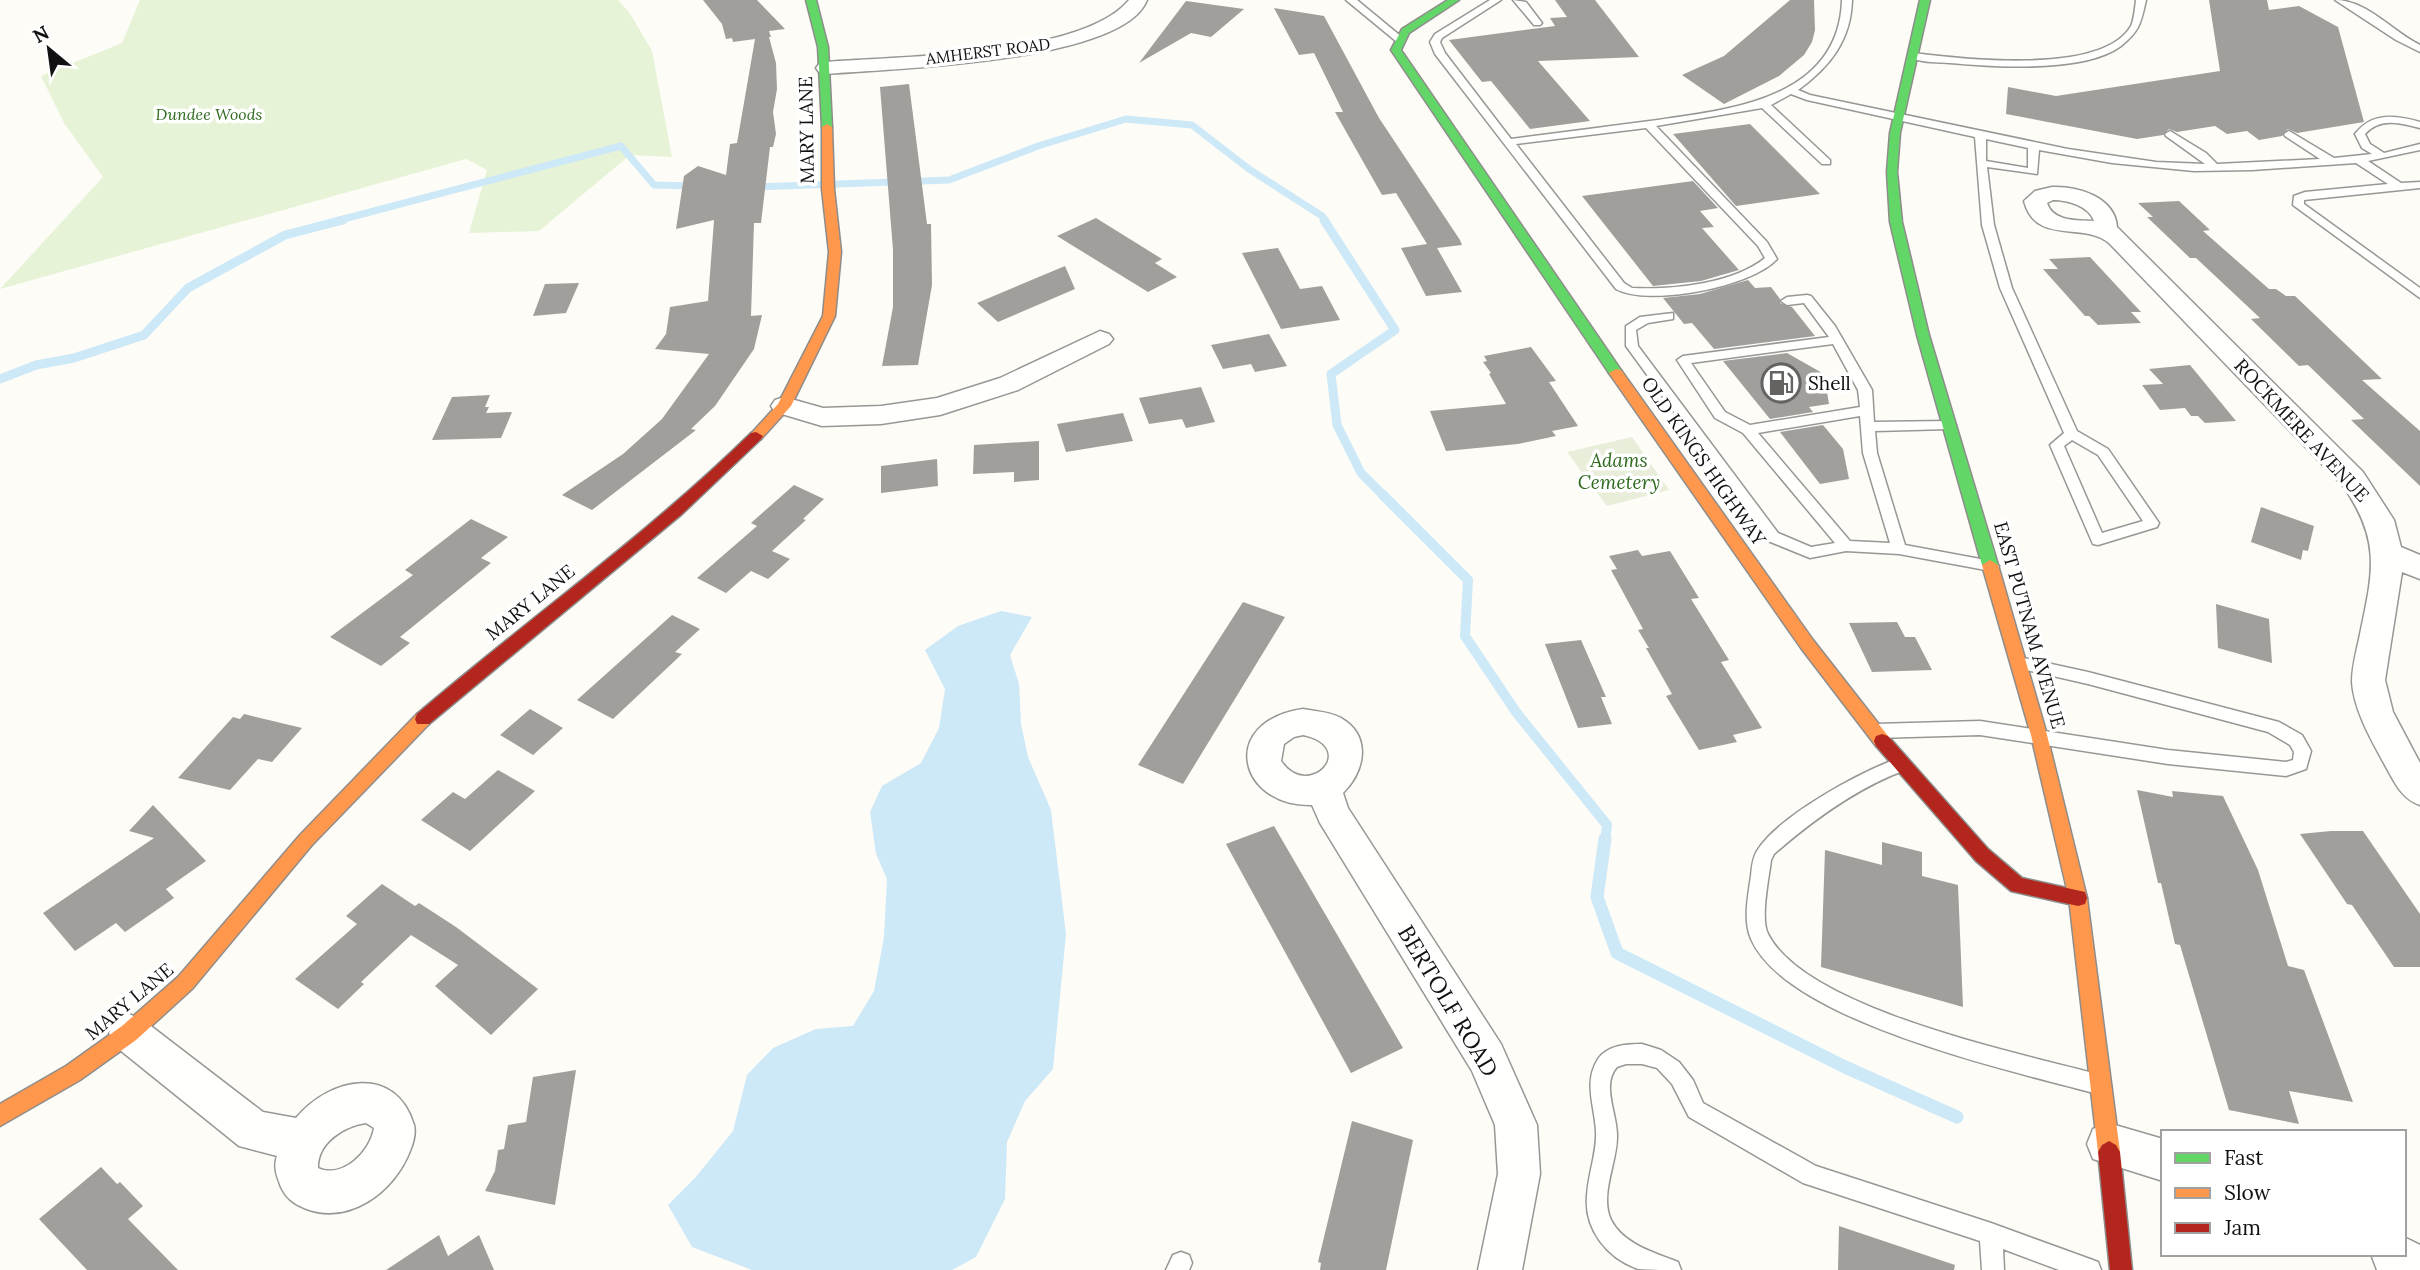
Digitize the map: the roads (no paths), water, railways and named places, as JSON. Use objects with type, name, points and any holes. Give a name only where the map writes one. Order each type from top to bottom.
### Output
[{"type":"street","name":"MARY LANE","points":[[0,1116],[73,1073],[130,1033],[185,983],[306,840],[421,721],[465,681],[635,545],[716,476],[784,406],[829,316],[835,252],[827,183],[826,68],[821,25],[811,0]]},
{"type":"street","name":"AMHERST ROAD","points":[[826,68],[1003,52],[1052,44],[1103,28],[1136,5],[1138,0]]},
{"type":"street","points":[[1401,40],[1405,31],[1454,0]]},
{"type":"street","name":"EAST PUTNAM AVENUE","points":[[1925,0],[1899,116],[1892,172],[1896,222],[1923,335],[2039,735],[2078,898],[2102,1086],[2121,1270]]},
{"type":"street","name":"OLD KINGS HIGHWAY","points":[[1401,40],[1396,50],[1610,365],[1807,644],[1874,731],[1982,855],[2017,885],[2078,898]]},
{"type":"street","name":"ROCKMERE AVENUE","points":[[2106,229],[2130,250],[2353,479],[2370,500],[2382,522],[2389,554],[2369,686],[2376,710],[2420,791]]},
{"type":"street","points":[[784,406],[822,417],[881,415],[940,407],[1009,384],[1100,339]]},
{"type":"street","points":[[2389,554],[2420,568]]},
{"type":"street","name":"BERTOLF ROAD","points":[[1324,788],[1332,813],[1487,1058],[1516,1125],[1519,1174],[1500,1270]]},
{"type":"street","points":[[130,1033],[254,1130],[304,1140]]},
{"type":"street","points":[[2108,1144],[2161,1159]]},
{"type":"street","points":[[2396,1256],[2420,1270]]},
{"type":"lane","points":[[1352,0],[1401,40]]},
{"type":"lane","points":[[1496,0],[1447,30],[1435,42],[1452,73],[1510,142],[1620,286],[1644,292],[1741,279],[1761,270],[1771,259],[1763,244],[1648,124]]},
{"type":"lane","points":[[1518,0],[1537,23]]},
{"type":"lane","points":[[1510,142],[1648,124],[1764,104],[1790,90],[1822,65],[1833,52],[1847,13],[1847,0]]},
{"type":"lane","points":[[1913,56],[1988,64],[2036,63],[2079,58],[2113,46],[2134,32],[2143,15],[2141,0]]},
{"type":"lane","points":[[2340,0],[2356,6],[2396,38],[2420,49]]},
{"type":"lane","points":[[1790,90],[1899,116],[2123,161],[2214,167],[2330,162],[2382,156],[2420,147]]},
{"type":"lane","points":[[1764,104],[1826,162]]},
{"type":"lane","points":[[2382,156],[2362,142],[2360,134],[2365,126],[2384,119],[2420,125]]},
{"type":"lane","points":[[1980,133],[1988,225],[2006,288],[2071,434],[2103,452],[2152,523],[2098,540],[2057,446],[2071,434]]},
{"type":"lane","points":[[2170,134],[2202,155],[2214,167]]},
{"type":"lane","points":[[2289,134],[2330,162]]},
{"type":"lane","points":[[1981,163],[2033,172],[2034,144]]},
{"type":"lane","points":[[2356,159],[2399,187]]},
{"type":"lane","points":[[2420,185],[2305,195],[2298,198],[2299,205],[2420,294]]},
{"type":"lane","points":[[1787,301],[1807,299],[1822,316],[1865,390],[1870,453],[1899,549]]},
{"type":"lane","points":[[1669,316],[1644,320],[1630,329],[1632,346],[1773,537],[1810,553],[1846,546],[1899,549],[1991,566]]},
{"type":"lane","points":[[1836,340],[1683,360],[1720,415],[1748,430],[1846,546]]},
{"type":"lane","points":[[1748,430],[1868,410]]},
{"type":"lane","points":[[1869,427],[1949,425]]},
{"type":"lane","points":[[1874,731],[1980,728],[2168,757],[2286,769],[2300,764],[2303,751],[2296,740],[2273,727],[2088,678],[2019,663]]},
{"type":"lane","points":[[1902,764],[1879,770],[1858,783],[1768,849],[1762,858],[1756,927],[1766,953],[1777,966],[1796,979],[1881,1020],[2102,1086]]},
{"type":"lane","points":[[1670,1270],[1627,1252],[1611,1239],[1600,1222],[1597,1202],[1607,1134],[1600,1081],[1606,1064],[1620,1055],[1640,1053],[1655,1056],[1675,1069],[1687,1087],[1696,1110],[1811,1175],[1991,1234],[2090,1270]]},
{"type":"lane","points":[[1991,1234],[1993,1270]]},
{"type":"water","points":[[1001,611],[1032,617],[1010,655],[1019,684],[1021,724],[1028,757],[1051,810],[1066,934],[1053,1069],[1025,1101],[1007,1142],[1005,1199],[976,1257],[952,1270],[752,1270],[692,1247],[668,1205],[695,1178],[733,1131],[747,1075],[773,1048],[816,1029],[853,1026],[874,991],[884,937],[887,879],[876,854],[870,812],[882,786],[921,763],[939,728],[945,689],[925,650],[958,626]]},
{"type":"waterway","points":[[752,187],[949,180],[1038,146],[1126,119],[1192,125],[1249,169],[1326,221]]},
{"type":"waterway","points":[[336,221],[621,146],[654,185],[694,186]]},
{"type":"waterway","points":[[0,379],[36,365],[74,358],[144,335],[188,288],[285,235],[343,220]]},
{"type":"waterway","points":[[1324,220],[1395,330],[1331,374],[1337,425],[1361,473],[1468,580],[1465,636],[1516,712],[1607,825],[1605,841]]},
{"type":"waterway","points":[[1605,839],[1597,897],[1617,953],[1845,1067],[1957,1117]]},
{"type":"place","name":"Shell","points":[[1781,383]]},
{"type":"park label","name":"Dundee Woods","points":[[209,114]]},
{"type":"park label","name":"Adams Cemetery","points":[[1619,471]]}]
